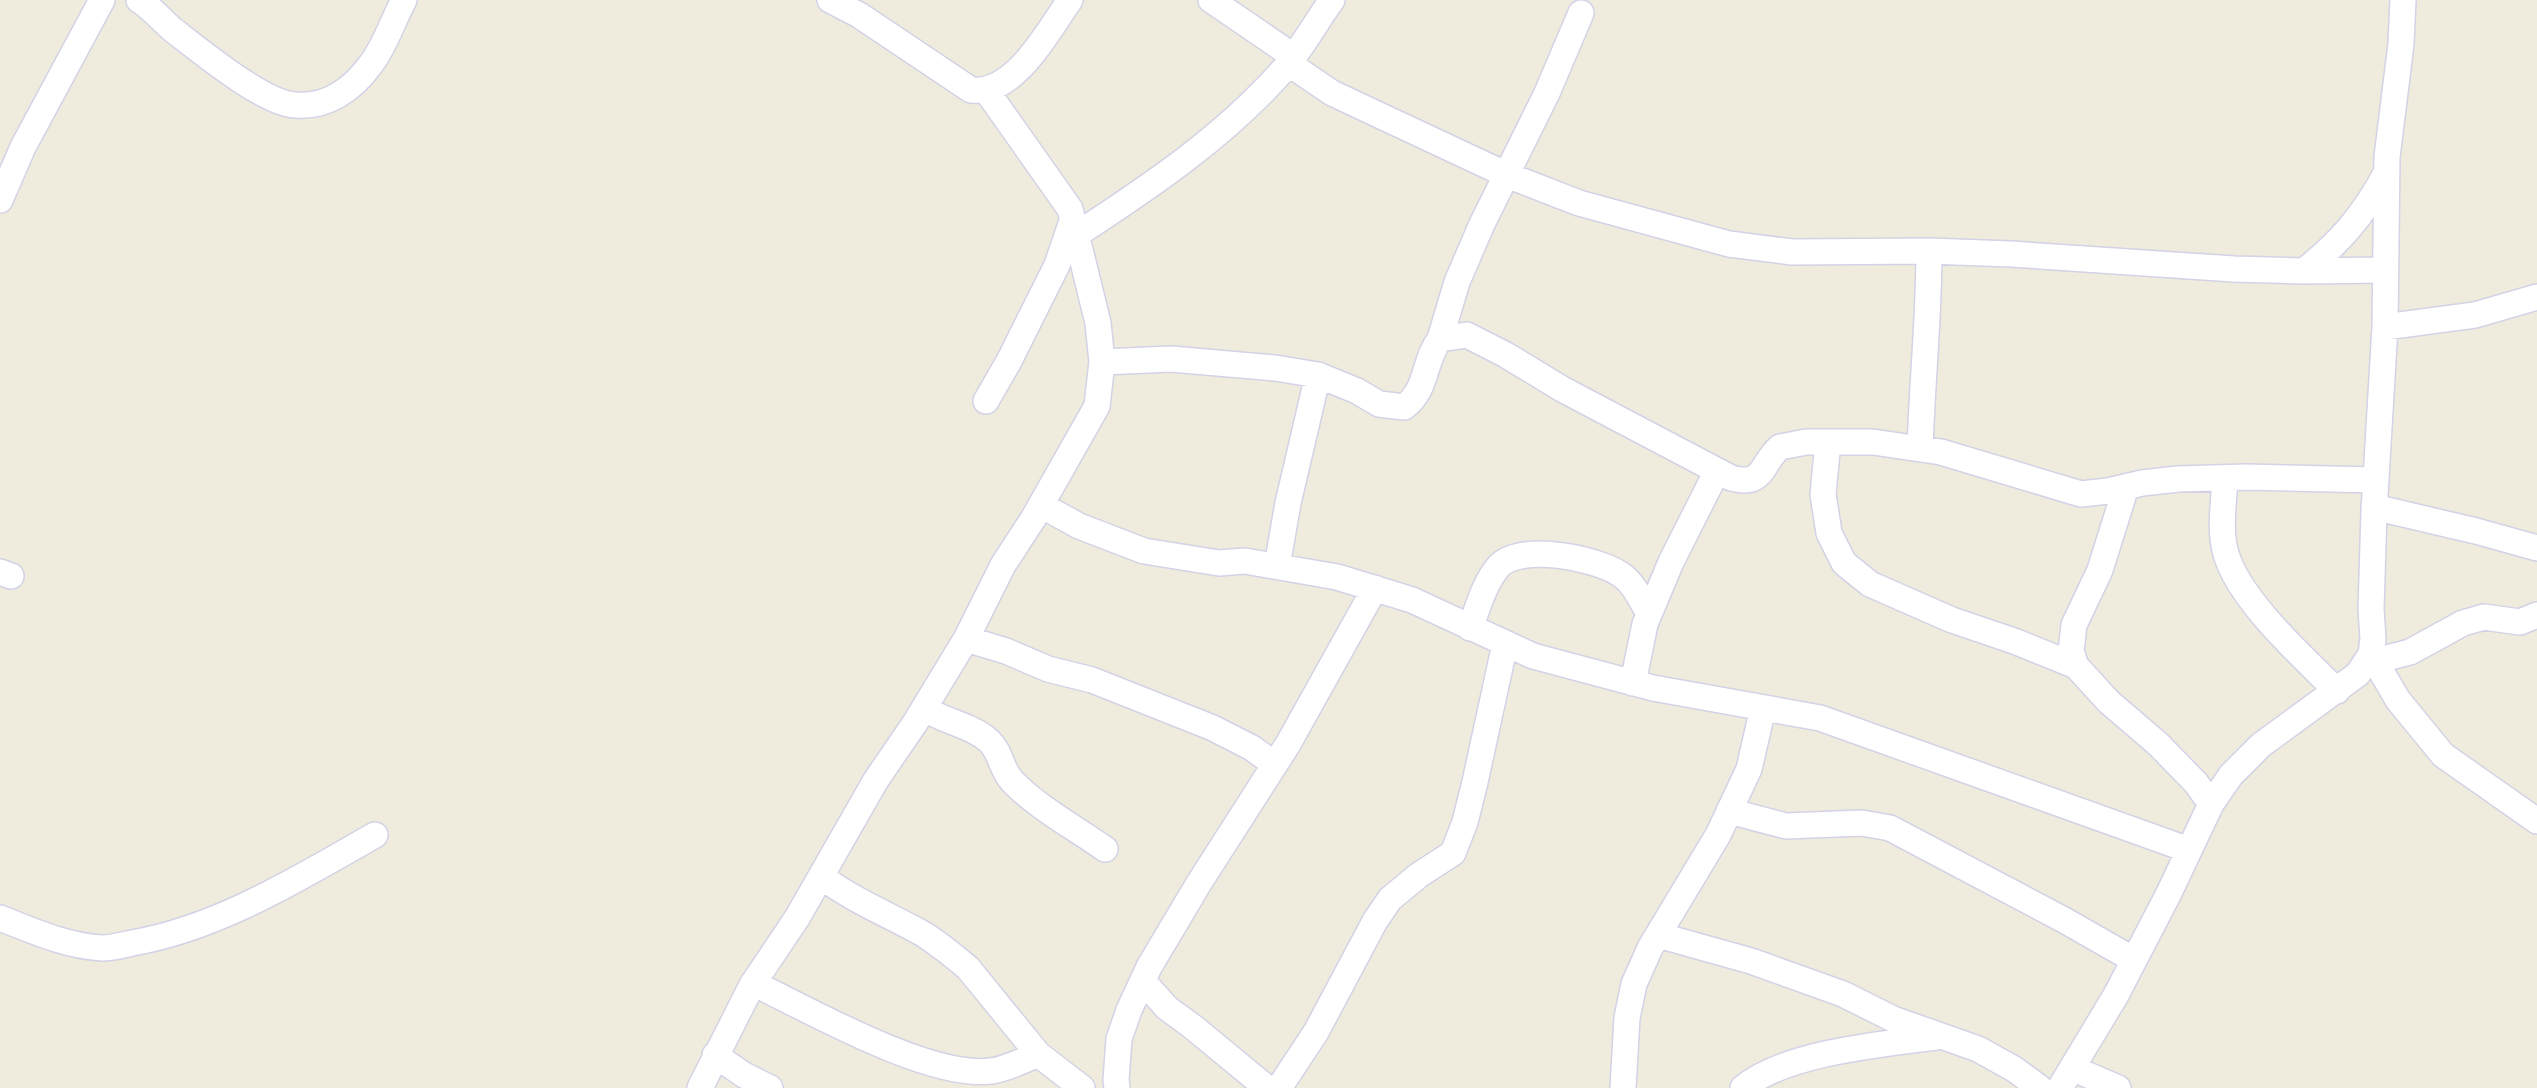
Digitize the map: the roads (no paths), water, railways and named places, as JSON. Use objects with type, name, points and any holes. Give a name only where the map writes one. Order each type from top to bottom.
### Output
[{"type":"street","points":[[0,200],[23,147],[102,0]]},
{"type":"street","points":[[139,0],[149,6],[173,30],[245,84],[294,106],[320,103],[342,94],[372,64],[404,0]]},
{"type":"street","points":[[830,0],[865,7],[971,90],[986,90],[997,87],[1014,75],[1070,0]]},
{"type":"street","points":[[1211,0],[1332,93],[1507,175],[1580,203],[1729,244],[1792,252],[1929,251],[2011,254],[2234,269],[2304,271],[2386,270]]},
{"type":"street","points":[[986,400],[1009,361],[1074,228],[1138,195],[1229,126],[1290,60],[1332,0]]},
{"type":"street","points":[[2403,0],[2401,44],[2387,172],[2385,327],[2374,508],[2371,609],[2373,657],[2398,700],[2443,755],[2537,821]]},
{"type":"street","points":[[1102,362],[1171,359],[1275,368],[1318,376],[1357,391],[1379,404],[1404,407],[1415,399],[1430,357],[1440,339],[1457,282],[1482,224],[1547,93],[1581,13]]},
{"type":"street","points":[[700,1088],[753,983],[780,946],[876,780],[924,708],[966,639],[1003,565],[1041,505],[1097,406],[1102,362],[1098,323],[1070,209],[986,90]]},
{"type":"street","points":[[2304,271],[2332,249],[2359,219],[2387,172]]},
{"type":"street","points":[[1920,449],[1923,374],[1929,315],[1929,251]]},
{"type":"street","points":[[2385,327],[2475,315],[2537,297]]},
{"type":"street","points":[[1440,339],[1467,335],[1731,478],[1752,480],[1764,470],[1780,446],[1792,443],[1873,442],[1920,449],[1977,462],[2081,494],[2178,479],[2376,480]]},
{"type":"street","points":[[1277,566],[1288,503],[1318,376]]},
{"type":"street","points":[[1828,442],[1823,494],[1829,533],[1844,563],[1870,584],[1952,620],[2014,640],[2076,666]]},
{"type":"street","points":[[1633,683],[1649,614],[1671,562],[1717,471]]},
{"type":"street","points":[[2225,478],[2224,537],[2226,553],[2237,580],[2261,611],[2336,691]]},
{"type":"street","points":[[2126,487],[2100,570],[2074,625],[2071,651],[2076,666],[2109,702],[2158,744],[2196,783],[2211,804]]},
{"type":"street","points":[[1041,505],[1079,526],[1144,551],[1219,563],[1245,561],[1337,577],[1412,600],[1533,656],[1633,683],[1829,721],[2189,850]]},
{"type":"street","points":[[2374,508],[2466,528],[2537,548]]},
{"type":"street","points":[[1470,628],[1489,582],[1501,565],[1527,554],[1558,556],[1595,562],[1621,574],[1635,589],[1649,614]]},
{"type":"street","points":[[1117,1088],[1119,1039],[1129,1010],[1143,981],[1199,883],[1274,764],[1375,588]]},
{"type":"street","points":[[2118,1088],[2066,1078],[2134,960],[2211,804],[2231,775],[2261,745],[2300,714],[2336,691],[2358,674],[2373,657],[2410,652],[2463,623],[2484,617],[2520,622],[2537,615]]},
{"type":"street","points":[[966,639],[1144,700],[1213,728],[1252,748],[1274,764]]},
{"type":"street","points":[[1278,1088],[1316,1032],[1375,921],[1390,899],[1419,874],[1453,853],[1465,822],[1477,775],[1505,644]]},
{"type":"street","points":[[924,708],[989,741],[997,751],[1003,768],[1010,779],[1030,799],[1105,849]]},
{"type":"street","points":[[1623,1088],[1627,1049],[1627,1018],[1634,984],[1658,935],[1718,835],[1749,769],[1764,708]]},
{"type":"street","points":[[1729,811],[1786,826],[1862,823],[1890,828],[2064,920],[2134,960]]},
{"type":"street","points":[[0,918],[59,941],[103,948],[163,938],[230,912],[305,874],[375,835]]},
{"type":"street","points":[[821,876],[845,894],[926,936],[954,956],[968,968],[1038,1054],[1082,1088]]},
{"type":"street","points":[[1658,935],[1751,961],[1843,994],[1893,1019],[1978,1050],[2000,1061],[2040,1088]]},
{"type":"street","points":[[1143,981],[1167,1008],[1267,1088]]},
{"type":"street","points":[[753,983],[878,1043],[948,1070],[993,1071],[1038,1054]]},
{"type":"street","points":[[1743,1088],[1780,1066],[1877,1044],[1942,1036]]},
{"type":"street","points":[[715,1055],[744,1075],[770,1088]]}]
